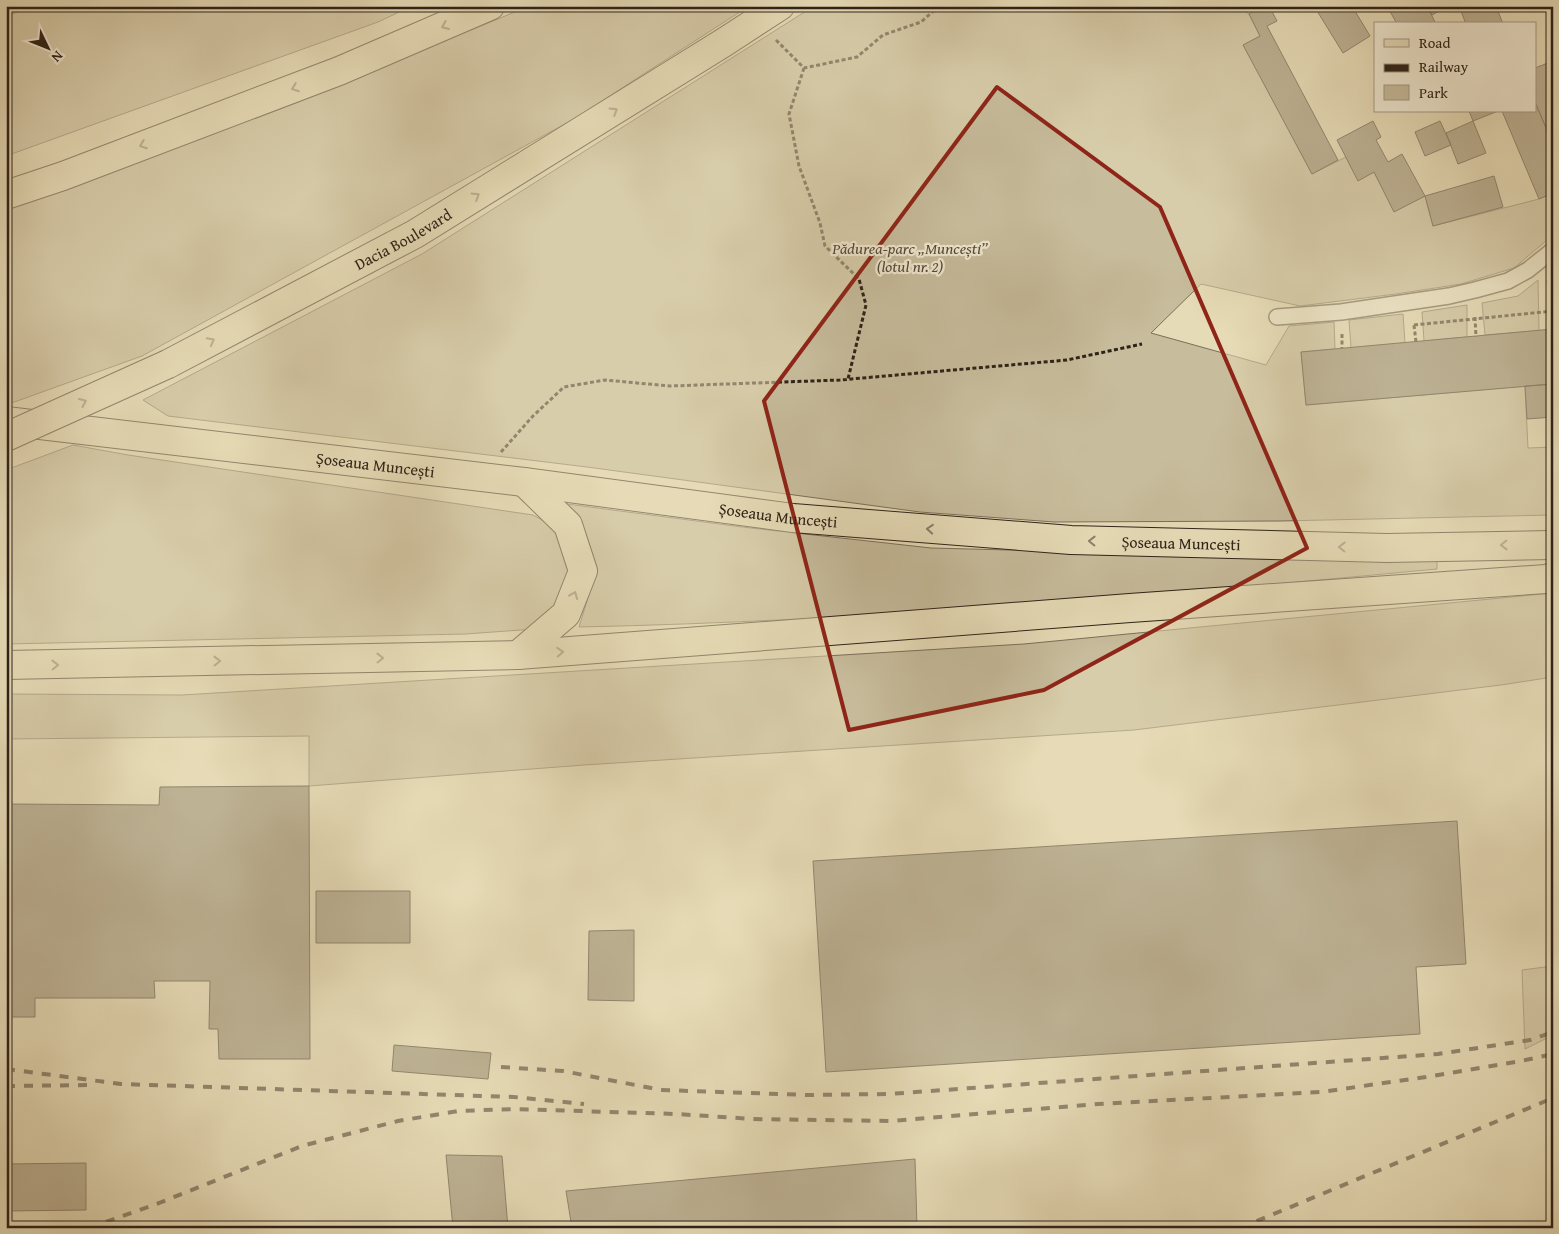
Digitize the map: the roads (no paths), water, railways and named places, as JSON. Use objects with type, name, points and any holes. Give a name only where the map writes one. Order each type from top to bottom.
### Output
[{"type":"main road","points":[[6,195],[339,71],[490,6]]},
{"type":"main road","name":"Dacia Boulevard","points":[[6,437],[168,364],[415,234],[780,6]]},
{"type":"main road","name":"Șoseaua Muncești","points":[[6,421],[524,482],[793,518],[1071,540],[1387,548],[1553,545]]},
{"type":"main road","points":[[518,655],[566,614],[583,571],[568,525],[524,482]]},
{"type":"main road","points":[[6,666],[518,655],[1553,577]]},
{"type":"lane","points":[[1277,317],[1341,312],[1449,296],[1508,281],[1528,270],[1549,253]]},
{"type":"railway","points":[[501,1067],[563,1071],[661,1090],[808,1095],[889,1094],[1438,1054],[1530,1040],[1553,1032]]},
{"type":"railway","points":[[89,1228],[159,1203],[302,1146],[398,1121],[458,1111],[515,1109],[676,1114],[753,1119],[890,1121],[1098,1104],[1321,1092],[1426,1077],[1553,1054]]},
{"type":"railway","points":[[6,1069],[121,1084],[514,1097],[584,1104]]},
{"type":"railway","points":[[6,1086],[94,1085]]},
{"type":"railway","points":[[1240,1228],[1553,1098]]},
{"type":"park label","name":"Pădurea-parc „Muncești” (lotul nr. 2)","points":[[910,257]]}]
